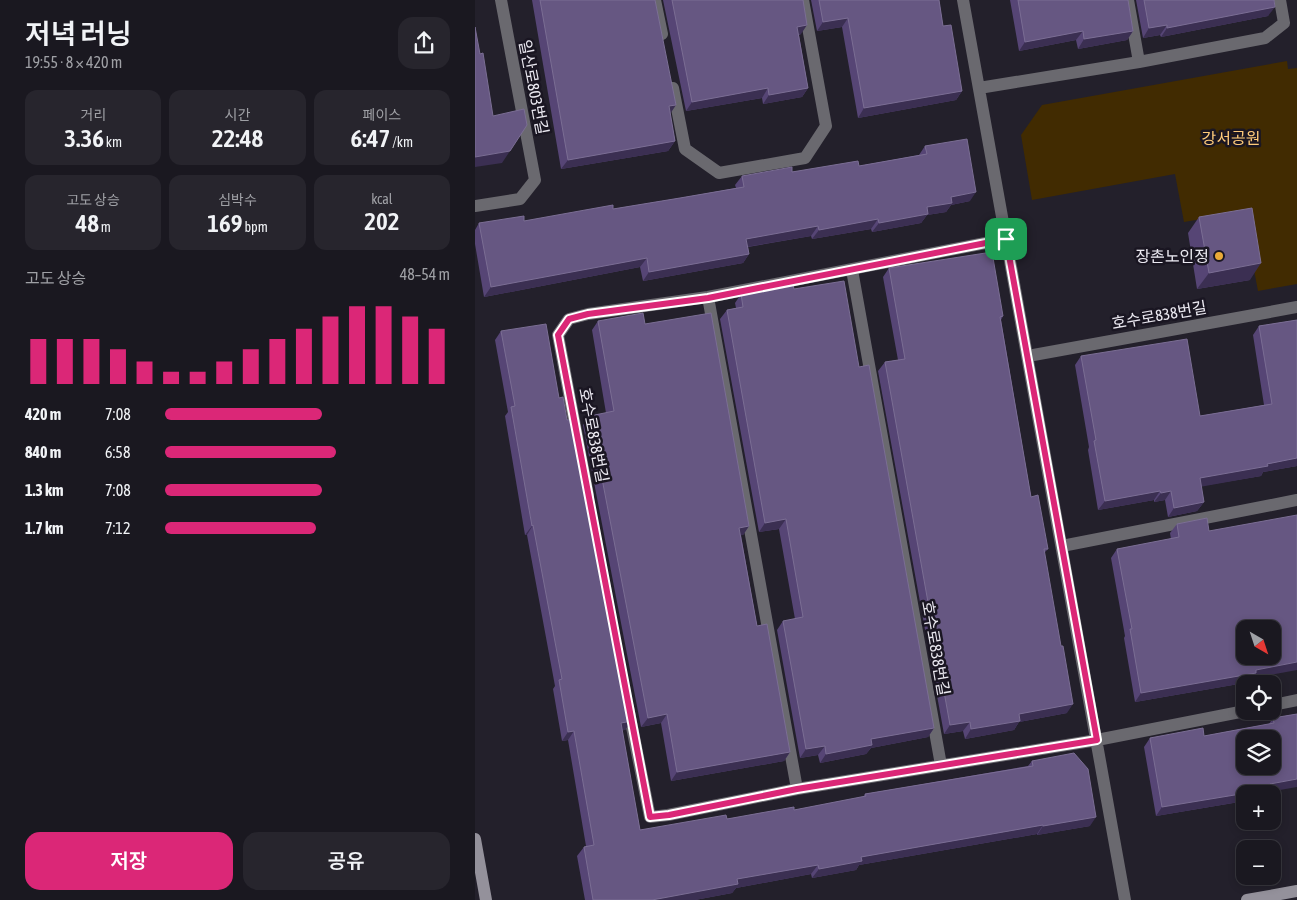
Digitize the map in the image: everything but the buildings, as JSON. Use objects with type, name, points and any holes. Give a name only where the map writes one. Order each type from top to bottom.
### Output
[{"type":"street","name":"일산로803번길","points":[[475,206],[520,199],[535,180],[501,0]]},
{"type":"street","points":[[655,0],[664,46]]},
{"type":"street","points":[[670,74],[685,149],[719,173],[805,158],[826,126],[803,0]]},
{"type":"street","points":[[963,0],[1125,900]]},
{"type":"street","points":[[1128,0],[1139,62]]},
{"type":"street","points":[[979,88],[1139,62],[1265,38],[1284,23],[1280,0]]},
{"type":"street","name":"호수로838번길","points":[[591,509],[558,335],[569,319],[578,316],[708,298],[1006,239]]},
{"type":"street","name":"호수로838번길","points":[[852,270],[941,765]]},
{"type":"street","points":[[708,298],[797,789]]},
{"type":"street","name":"호수로838번길","points":[[1027,356],[1297,307]]},
{"type":"street","points":[[1062,546],[1297,500]]},
{"type":"street","points":[[626,693],[650,817],[669,815],[797,789],[1097,740],[1236,713]]},
{"type":"street","points":[[1281,703],[1297,700]]},
{"type":"street","points":[[475,839],[486,900]]},
{"type":"street","points":[[1247,900],[1297,891]]},
{"type":"green space","name":"강서공원","points":[[1287,61],[1288,69],[1297,68],[1297,284],[1258,291],[1243,212],[1184,222],[1175,174],[1032,200],[1021,135],[1042,105]]},
{"type":"place","name":"장촌노인정","points":[[1219,256]]},
{"type":"route","points":[[1006,239],[1097,740],[797,789],[669,815],[650,817],[558,335],[569,319],[588,314],[708,298],[1006,239]]}]
